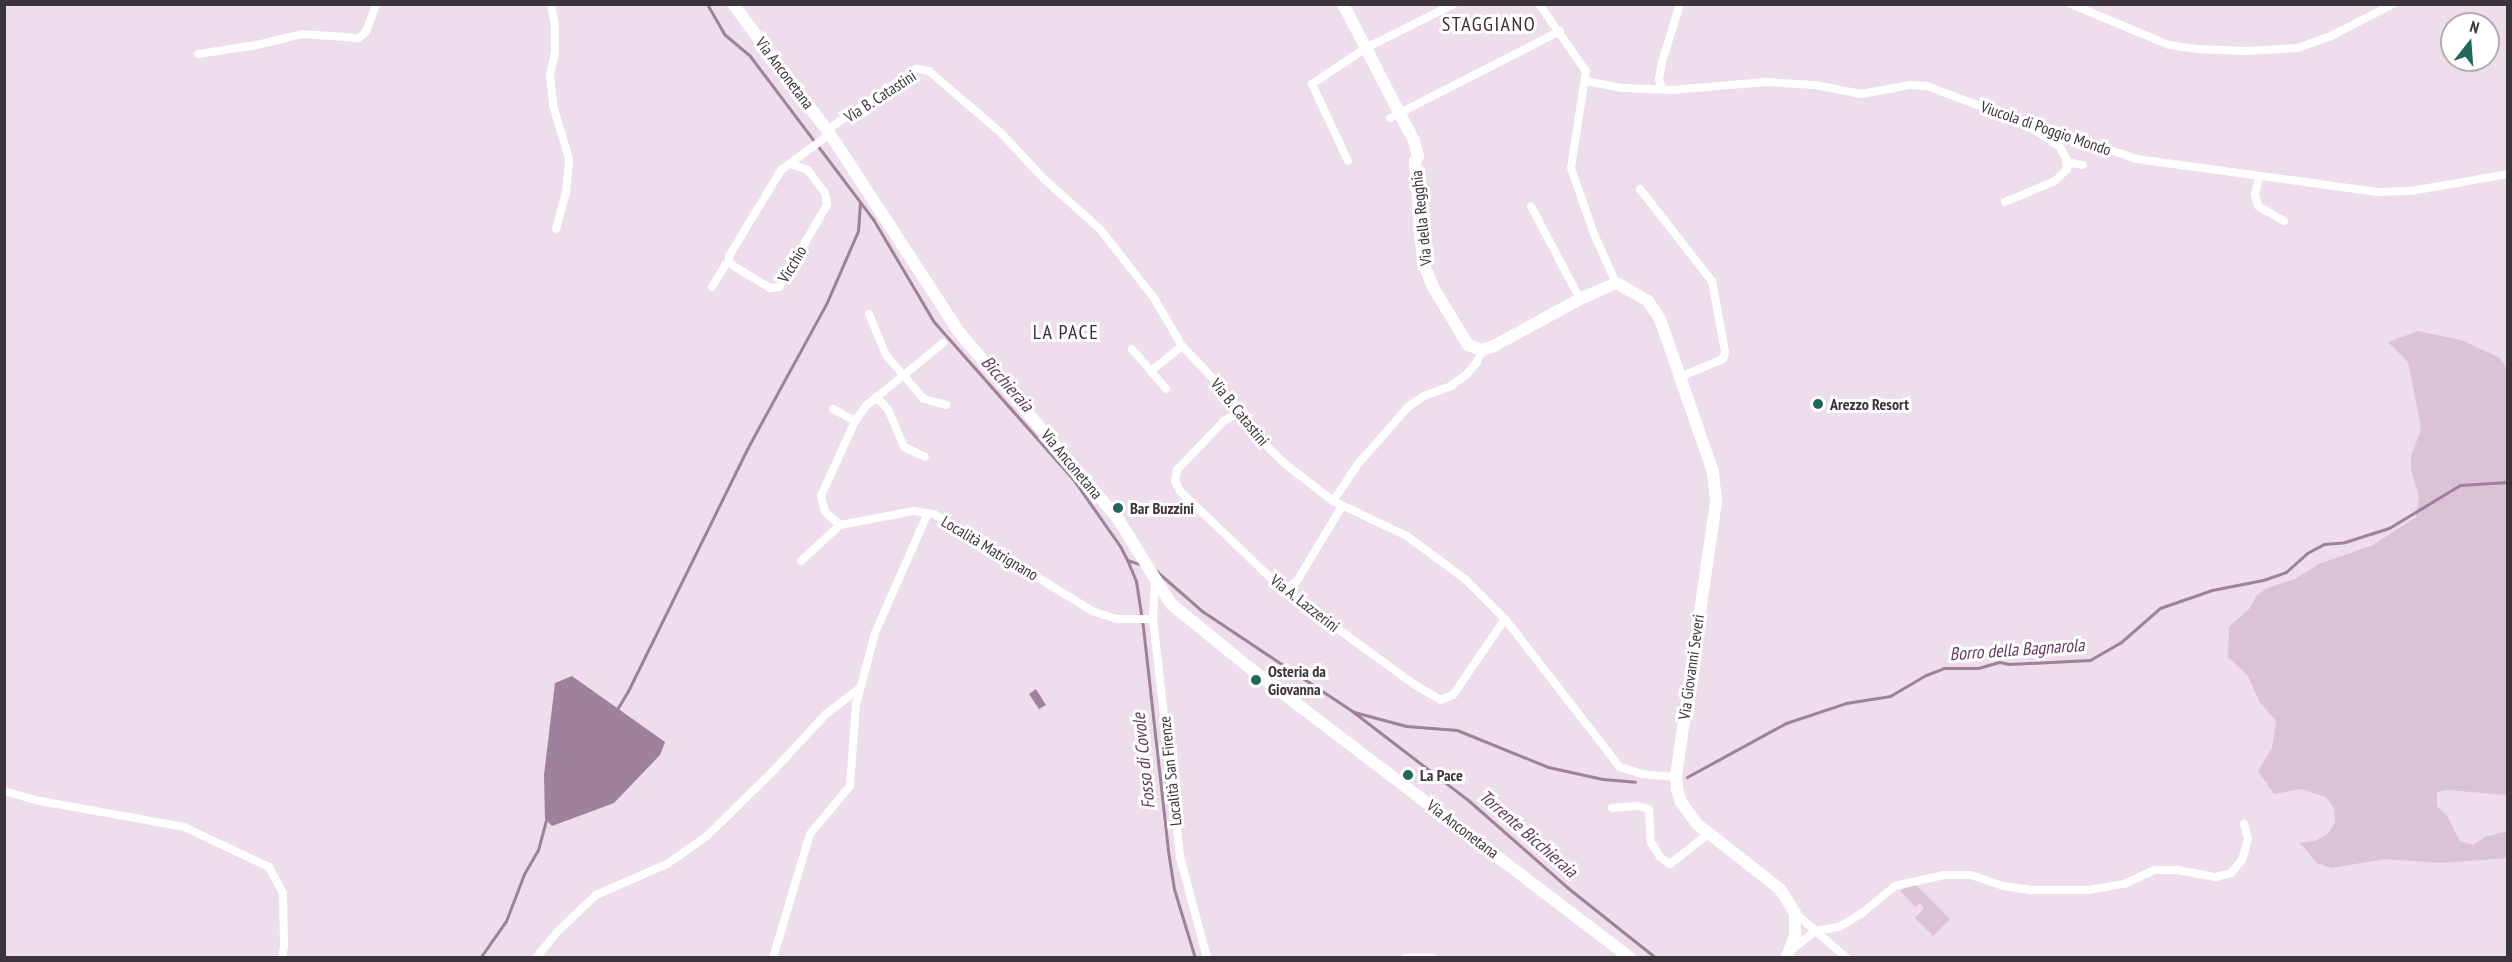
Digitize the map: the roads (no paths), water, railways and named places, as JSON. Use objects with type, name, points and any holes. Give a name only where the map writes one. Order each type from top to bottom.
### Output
[{"type":"main road","name":"Via Anconetana","points":[[733,4],[827,134],[958,330],[1111,511],[1143,556],[1155,580],[1180,612],[1251,669],[1631,957]]},
{"type":"main road","name":"Via della Regghia","points":[[1343,4],[1366,48],[1395,115],[1418,156],[1415,161],[1423,262],[1433,287],[1468,345],[1482,350]]},
{"type":"main road","points":[[1482,350],[1492,347],[1580,298],[1616,283]]},
{"type":"main road","name":"Via Giovanni Severi","points":[[1616,283],[1648,301],[1660,319],[1713,472],[1716,502],[1676,777],[1681,802],[1708,834],[1780,889],[1795,913]]},
{"type":"main road","points":[[1788,954],[1796,926],[1795,913]]},
{"type":"street","points":[[198,54],[257,45],[303,34],[359,38],[366,32],[376,4]]},
{"type":"street","points":[[551,4],[555,26],[555,52],[550,75],[553,105],[569,159],[566,192],[556,229]]},
{"type":"street","points":[[1348,161],[1312,84],[1366,48],[1454,4]]},
{"type":"street","points":[[1539,4],[1584,65],[1586,81],[1576,128],[1571,168],[1594,234],[1616,283]]},
{"type":"street","points":[[1662,89],[1659,79],[1662,62],[1680,4]]},
{"type":"street","points":[[2071,4],[2156,41],[2197,49],[2238,51],[2298,48],[2331,36],[2393,4]]},
{"type":"street","points":[[1395,115],[1560,31]]},
{"type":"street","name":"Via B. Catastini","points":[[827,134],[916,69],[929,71],[1001,133],[1044,179],[1100,229],[1154,297],[1182,346],[1222,388],[1237,414],[1284,463],[1333,501],[1407,536],[1436,555],[1465,579],[1505,619],[1620,767],[1641,774],[1676,777]]},
{"type":"street","name":"Viucola di Poggio Mondo","points":[[1586,81],[1622,88],[1662,89],[1766,82],[1815,85],[1861,94],[1910,85],[1927,86],[2137,159],[2259,177],[2341,184],[2378,192],[2411,191],[2508,174]]},
{"type":"street","points":[[2005,202],[2055,181],[2065,172],[2067,162],[2054,142],[2009,116]]},
{"type":"street","points":[[712,287],[782,170],[827,134]]},
{"type":"street","points":[[2067,162],[2083,165]]},
{"type":"street","name":"Vicchio","points":[[729,262],[770,288],[779,287],[827,205],[825,193],[808,170],[790,164]]},
{"type":"street","points":[[2259,177],[2255,194],[2258,206],[2284,221]]},
{"type":"street","points":[[1640,189],[1712,281],[1725,352],[1723,359],[1680,377]]},
{"type":"street","points":[[1531,206],[1580,298]]},
{"type":"street","points":[[869,314],[886,355],[924,399],[946,405]]},
{"type":"street","points":[[801,561],[840,525],[825,512],[821,496],[855,421],[866,405],[943,343]]},
{"type":"street","points":[[1151,371],[1182,346]]},
{"type":"street","points":[[1132,349],[1166,389]]},
{"type":"street","points":[[1333,501],[1358,464],[1408,407],[1424,396],[1451,386],[1467,375],[1477,362],[1482,350]]},
{"type":"street","points":[[876,397],[888,409],[904,447],[925,457]]},
{"type":"street","points":[[833,409],[855,421]]},
{"type":"street","name":"Via A. Lazzerini","points":[[1237,414],[1224,421],[1178,470],[1175,481],[1180,491],[1251,560],[1275,582],[1288,588],[1301,603],[1441,700],[1454,695],[1505,619]]},
{"type":"street","points":[[1288,588],[1297,581],[1341,506]]},
{"type":"street","points":[[773,957],[810,834],[850,786],[850,758],[860,688],[875,633],[928,513]]},
{"type":"street","name":"Località Matrignano","points":[[840,525],[895,514],[928,513],[943,519],[1092,611],[1105,617],[1150,619]]},
{"type":"street","name":"Località San Firenze","points":[[1155,580],[1150,619],[1180,857],[1207,957]]},
{"type":"street","points":[[536,957],[557,932],[596,895],[667,864],[707,836],[776,769],[826,714],[860,688]]},
{"type":"street","points":[[4,791],[40,801],[184,827],[269,867],[283,893],[284,946],[282,957]]},
{"type":"street","points":[[1612,808],[1637,806],[1649,809],[1651,842],[1660,857],[1670,864],[1708,834]]},
{"type":"street","points":[[1788,954],[1799,942],[1816,931],[1839,927],[1861,914],[1895,886],[1944,875],[1971,875],[2003,886],[2030,890],[2090,890],[2124,884],[2154,870],[2178,870],[2215,878],[2231,873],[2242,860],[2248,839],[2244,824]]},
{"type":"street","points":[[1795,913],[1847,957]]},
{"type":"street","points":[[1405,957],[1433,957]]},
{"type":"waterway","name":"Bicchieraia","points":[[707,4],[724,34],[750,56],[873,219],[934,322],[1073,479],[1120,546],[1127,560],[1142,565]]},
{"type":"waterway","points":[[616,711],[747,449],[827,302],[858,231],[860,203]]},
{"type":"waterway","name":"Borro della Bagnarola","points":[[1687,777],[1786,723],[1846,703],[1890,696],[1926,675],[1944,668],[1978,668],[1999,662],[2009,664],[2090,660],[2120,643],[2160,608],[2212,590],[2263,580],[2286,572],[2307,553],[2324,544],[2345,542],[2389,528],[2460,485],[2508,482]]},
{"type":"waterway","name":"Fosso di Covole","points":[[1128,562],[1136,581],[1143,627],[1174,889],[1195,958]]},
{"type":"waterway","name":"Torrente Bicchieraia","points":[[1154,569],[1202,611],[1352,711],[1468,800],[1568,888],[1656,958]]},
{"type":"waterway","name":"Borro della Bagnarola","points":[[1354,712],[1406,726],[1457,730],[1548,767],[1603,779],[1635,782]]},
{"type":"waterway","points":[[480,958],[506,921],[524,874],[538,850],[547,817]]},
{"type":"place","name":"Arezzo Resort","points":[[1818,404]]},
{"type":"place","name":"Bar Buzzini","points":[[1118,508]]},
{"type":"place","name":"Osteria da Giovanna","points":[[1256,680]]},
{"type":"place","name":"La Pace","points":[[1408,775]]},
{"type":"district","name":"STAGGIANO","points":[[1489,24]]},
{"type":"district","name":"LA PACE","points":[[1066,332]]}]
